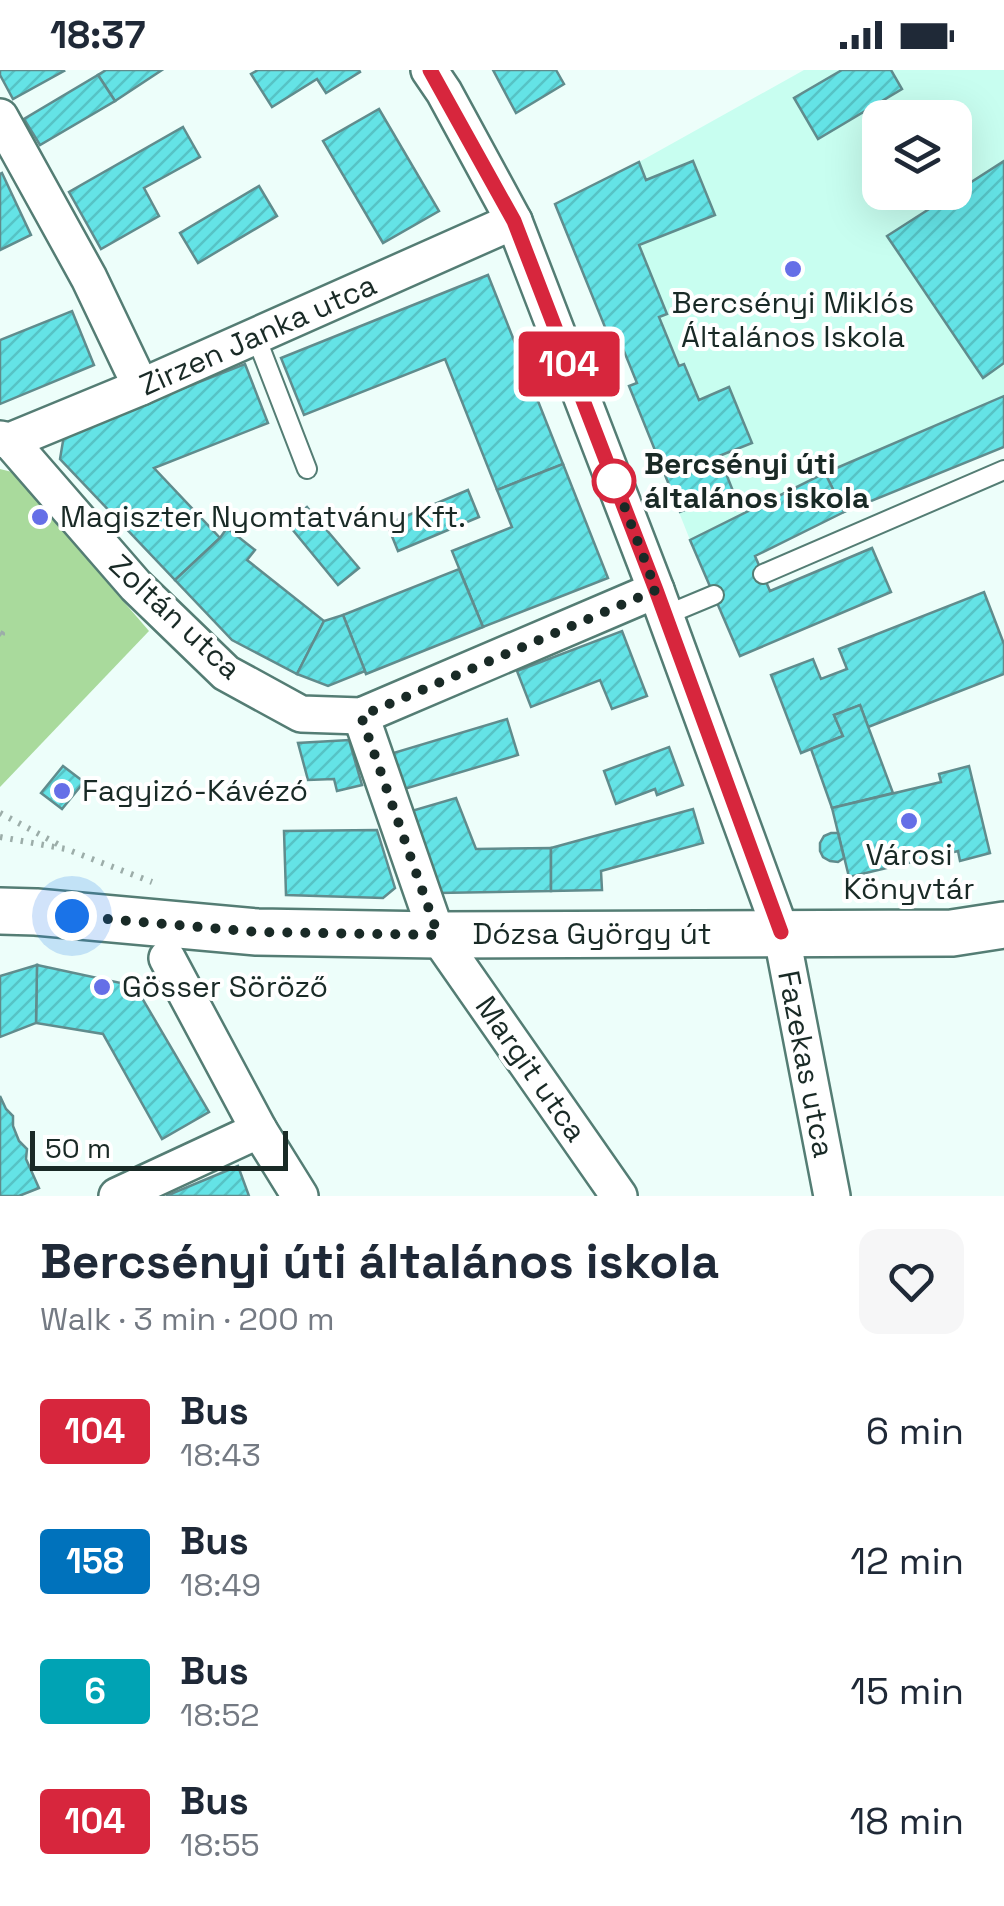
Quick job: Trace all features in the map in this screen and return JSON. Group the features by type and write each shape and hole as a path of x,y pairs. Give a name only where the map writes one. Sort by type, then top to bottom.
{"street":[{"name":"Fazekas utca","path":"430,70 514,221 661,603 781,932 832,1196"},
{"path":"0,117 90,278 141,387"},
{"name":"Zirzen Janka utca","path":"5,440 141,387 514,221"},
{"name":"Zoltán utca","path":"5,440 136,586 226,673 301,714 361,716 661,603"},
{"name":"Margit utca","path":"361,716 438,935 619,1196"},
{"name":"Dózsa György út","path":"9,911 257,932 438,935 952,933 1004,925"},
{"path":"167,958 259,1130 300,1196"},
{"path":"117,1196 259,1130"}],"lane":[{"path":"256,336 307,470"},
{"path":"762,574 1004,470"},
{"path":"661,603 714,595"}],"path":[{"path":"0,813 66,849"}],"shaded area":[{"name":"Bercsényi Miklós Általános Iskola","path":"804,70 1004,70 1004,396 825,473 690,540 629,386 636,383 617,334 555,204"}],"green space":[{"path":"0,469 12,472 149,631 0,787"}],"building":[{"path":"0,70 63,70 64,71 13,99"},
{"path":"106,70 162,70 115,101 98,75"},
{"path":"258,70 360,72 326,93 317,79 272,107 251,74"},
{"path":"493,70 556,70 564,84 516,113"},
{"path":"842,70 891,70 902,89 884,100 862,100 862,113 818,139 794,98"},
{"path":"98,75 115,101 40,145 24,119"},
{"path":"379,109 439,211 383,243 323,141"},
{"path":"183,127 200,157 144,188 159,216 101,249 69,192"},
{"path":"693,161 715,215 639,245 667,314 659,317 679,366 684,364 699,400 729,387 752,443 719,456 733,491 680,512 629,386 637,383 617,334 609,337 555,204 639,162 646,180"},
{"path":"1004,161 1004,363 983,378 887,236 928,210 972,210 972,182"},
{"path":"0,174 31,235 0,250"},
{"path":"259,186 277,216 198,263 180,233"},
{"path":"488,275 563,464 497,490 445,359 304,415 281,358"},
{"path":"72,311 94,365 0,404 0,340"},
{"path":"245,364 268,423 154,468 220,538 175,580 60,459 64,435"},
{"path":"1004,396 1004,447 844,512 825,473"},
{"path":"563,464 608,578 483,627 452,551 512,527 497,490"},
{"path":"825,473 844,512 755,556 770,591 872,548 891,592 740,656 690,540"},
{"path":"468,490 479,517 398,551 387,524"},
{"path":"307,507 359,568 338,585 287,523"},
{"path":"227,528 255,550 247,560 324,621 297,674 232,640 175,580"},
{"path":"459,569 483,627 366,674 343,615"},
{"path":"984,592 1004,644 1004,674 868,727 860,705 834,715 843,736 801,753 771,675 813,659 821,679 847,669 839,649"},
{"path":"343,615 365,671 328,686 297,674 324,621"},
{"path":"622,631 647,696 612,709 600,680 531,707 517,671"},
{"path":"860,705 893,793 832,808 811,749 843,736 834,715"},
{"path":"507,719 518,755 401,790 390,754"},
{"path":"349,740 362,785 337,791 334,779 308,780 298,743"},
{"path":"669,747 683,785 657,795 655,789 616,804 604,771"},
{"path":"63,766 84,782 62,809 41,793"},
{"name":"Városi Könyvtár","path":"969,766 990,853 960,861 958,851 849,877 832,808 941,782 939,774"},
{"path":"456,798 476,849 551,848 551,891 438,893 408,812"},
{"path":"693,809 703,843 601,871 602,890 551,891 551,848"},
{"path":"377,830 395,888 383,898 286,895 284,831"},
{"path":"838,833 844,858 838,862 823,857 820,851 824,836"},
{"path":"37,965 135,986 209,1112 162,1139 103,1034 36,1023"},
{"path":"37,965 36,1023 0,1037 0,976"},
{"path":"0,1096 13,1116 19,1141 27,1149 26,1159 39,1188 19,1196 0,1196"},
{"path":"238,1166 249,1196 166,1196"}],"bus line":[{"name":"104","path":"430,70 514,221 656,590 781,932"}],"place":[{"name":"Bercsényi Miklós Általános Iskola","path":"793,269"},
{"name":"Bercsényi úti általános iskola","path":"614,481"},
{"name":"Magiszter Nyomtatvány Kft.","path":"40,517"},
{"name":"Fagyizó-Kávézó","path":"62,791"},
{"name":"Városi Könyvtár","path":"909,821"},
{"name":"Gösser Söröző","path":"102,987"}],"route":[{"path":"72,916 257,932 438,935 361,716 656,590 614,481"}]}
